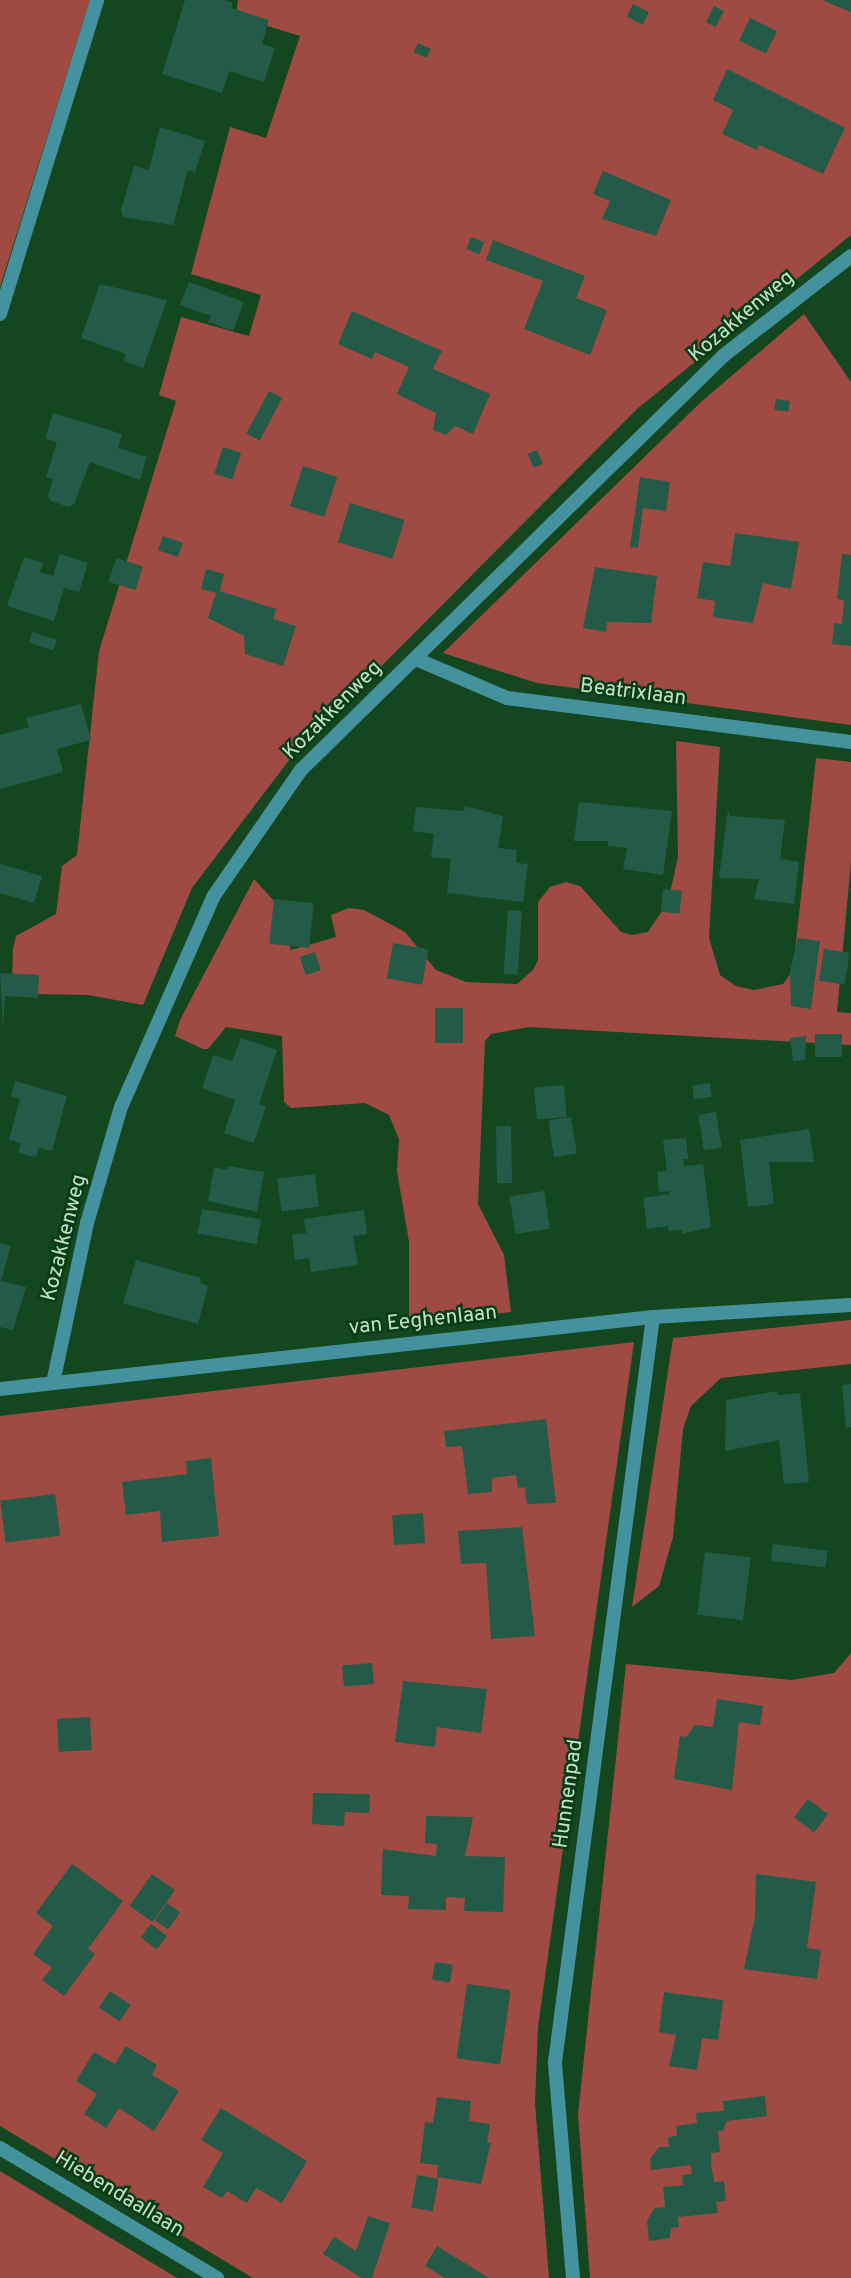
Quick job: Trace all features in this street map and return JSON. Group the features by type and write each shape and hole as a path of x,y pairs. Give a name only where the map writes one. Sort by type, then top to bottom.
{"street":[{"path":"0,314 97,0"},
{"name":"Kozakkenweg","path":"53,1383 87,1223 121,1107 213,897 301,770 723,356 851,256"},
{"name":"Beatrixlaan","path":"416,659 507,698 851,741"},
{"name":"van Eeghenlaan","path":"0,1389 653,1317 851,1306"},
{"name":"Hunnenpad","path":"573,2278 555,2062 653,1317"},
{"name":"Hiebendaallaan","path":"0,2148 217,2278"}],"shaded area":[{"path":"0,0 90,0 0,287"},
{"path":"238,0 851,0 851,235 637,409 293,755 192,888 143,1005 88,995 33,994 12,982 13,949 16,936 56,914 62,866 77,855 99,651 176,401 159,395 181,317 249,336 261,295 191,274 230,127 266,138 300,36 236,16"},
{"path":"804,314 851,382 851,725 537,683 443,653 701,402"},
{"path":"676,741 720,747 709,938 720,975 736,986 754,990 783,984 793,970 816,758 851,762 851,862 837,1012 851,1013 851,1045 529,1027 491,1034 485,1041 478,1204 504,1255 511,1312 409,1324 409,1242 397,1171 399,1139 389,1115 365,1103 291,1108 284,1102 282,1036 226,1027 208,1049 203,1049 175,1036 180,1020 254,879 275,902 291,950 336,937 331,915 349,908 364,910 405,932 436,970 466,982 517,984 533,970 538,960 538,902 550,887 566,882 580,886 621,932 632,935 648,932 668,902 678,857"},
{"path":"851,1320 851,1364 721,1378 691,1406 683,1429 673,1537 659,1586 632,1607 673,1338"},
{"path":"634,1342 538,2027 535,2103 549,2278 253,2278 0,2126 0,1416"},
{"path":"851,1653 851,2278 590,2278 578,2114 626,1664 792,1680 834,1673"},
{"path":"0,2171 177,2278 0,2278"}],"building":[{"path":"185,0 224,0 233,3 231,8 269,20 262,44 275,48 264,82 229,71 222,93 162,74"},
{"path":"823,0 851,0 851,12 838,7"},
{"path":"633,4 649,12 643,25 627,16"},
{"path":"714,6 724,11 716,27 706,22"},
{"path":"750,18 777,31 766,54 739,40"},
{"path":"418,43 431,49 426,58 414,52"},
{"path":"727,69 845,128 823,174 759,145 757,150 722,134 733,110 713,100"},
{"path":"160,127 205,141 195,172 188,170 173,225 123,217 121,210 134,166 149,170"},
{"path":"603,171 671,200 656,236 602,219 610,201 593,194"},
{"path":"471,237 484,242 479,254 466,249"},
{"path":"493,240 585,276 576,298 607,310 590,355 524,329 543,281 486,260"},
{"path":"189,282 244,302 233,331 208,322 211,316 180,305"},
{"path":"100,284 167,300 143,368 124,361 126,354 81,338"},
{"path":"352,311 442,351 433,369 490,394 473,434 455,426 446,435 433,430 436,413 397,394 409,367 375,352 372,359 338,344"},
{"path":"269,391 282,398 260,440 246,433"},
{"path":"776,399 790,401 788,412 774,410"},
{"path":"53,413 122,434 118,448 147,457 140,480 90,462 74,504 69,507 51,501 48,496 53,479 46,477 57,442 45,439"},
{"path":"223,447 241,453 232,480 214,474"},
{"path":"537,450 543,464 534,468 528,454"},
{"path":"303,466 337,477 324,517 290,506"},
{"path":"640,477 670,482 666,511 643,508 638,548 630,547"},
{"path":"350,503 405,520 393,559 338,542"},
{"path":"735,533 799,542 791,589 763,583 753,623 713,617 715,601 697,598 703,562 730,566"},
{"path":"163,536 183,543 178,557 158,550"},
{"path":"60,554 88,563 79,592 64,588 54,621 7,606 24,557 43,563 40,572 53,576"},
{"path":"842,554 851,555 851,646 832,644 834,623 842,624 844,600 837,599"},
{"path":"116,558 143,566 135,590 109,582"},
{"path":"595,567 657,576 651,623 607,622 606,632 583,628"},
{"path":"206,569 224,574 220,591 276,609 273,619 296,626 283,666 245,654 244,636 208,618 216,593 201,589"},
{"path":"32,632 57,640 53,650 29,642"},
{"path":"81,704 91,740 57,749 63,772 0,789 0,735 29,727 26,718"},
{"path":"579,802 672,811 663,875 623,869 627,848 608,846 608,841 574,841"},
{"path":"465,806 503,816 498,848 517,850 516,863 528,864 523,902 447,893 451,859 431,857 434,834 413,831 416,807 464,811"},
{"path":"728,810 730,816 785,820 780,859 799,862 794,904 754,899 759,879 719,878"},
{"path":"0,864 42,876 34,903 0,893"},
{"path":"663,889 682,891 679,914 661,912"},
{"path":"274,899 314,903 309,948 269,944"},
{"path":"508,910 522,911 518,975 504,974"},
{"path":"798,938 820,941 811,1009 791,1006 790,971"},
{"path":"393,943 428,949 422,985 387,978"},
{"path":"824,949 850,953 845,985 819,981"},
{"path":"315,952 321,970 306,975 300,957"},
{"path":"0,973 39,975 38,998 5,996 3,1028"},
{"path":"435,1008 463,1008 463,1043 435,1043"},
{"path":"815,1034 842,1034 842,1057 815,1057"},
{"path":"806,1036 805,1060 793,1061 790,1038"},
{"path":"241,1038 277,1050 259,1104 266,1106 254,1143 224,1133 235,1100 202,1088 213,1055 232,1061"},
{"path":"15,1081 67,1096 52,1151 39,1148 36,1157 18,1153 21,1143 9,1140 20,1099 11,1096"},
{"path":"710,1083 712,1097 694,1099 692,1086"},
{"path":"564,1085 567,1117 537,1119 534,1088"},
{"path":"716,1112 722,1148 704,1150 698,1115"},
{"path":"571,1117 577,1154 554,1157 548,1121"},
{"path":"496,1126 511,1126 512,1183 497,1183"},
{"path":"809,1129 814,1162 769,1162 774,1204 748,1207 740,1140"},
{"path":"686,1138 688,1159 683,1159 684,1166 703,1164 711,1227 682,1234 682,1230 669,1231 668,1226 647,1229 643,1198 670,1194 669,1191 659,1192 657,1172 667,1171 663,1140"},
{"path":"228,1166 264,1172 257,1212 208,1201 214,1167 228,1170"},
{"path":"315,1174 319,1207 281,1211 277,1179"},
{"path":"544,1191 550,1229 515,1234 509,1196"},
{"path":"202,1209 261,1219 257,1244 198,1234"},
{"path":"364,1210 367,1234 353,1236 358,1265 311,1272 309,1258 295,1260 292,1235 306,1233 304,1219"},
{"path":"0,1243 11,1246 1,1281 26,1287 13,1330 0,1327"},
{"path":"136,1260 201,1278 200,1283 208,1286 198,1324 123,1303"},
{"path":"851,1384 851,1427 846,1428 842,1385"},
{"path":"777,1391 777,1395 800,1393 809,1482 784,1484 779,1440 725,1451 726,1400"},
{"path":"546,1419 556,1503 527,1504 525,1487 518,1488 516,1475 492,1478 492,1492 468,1494 462,1446 446,1447 444,1431"},
{"path":"211,1458 219,1536 162,1542 160,1511 126,1515 122,1482 187,1474 186,1461"},
{"path":"55,1494 60,1536 6,1542 0,1501"},
{"path":"423,1513 425,1543 394,1545 392,1515"},
{"path":"522,1527 535,1636 491,1639 486,1563 461,1564 458,1531"},
{"path":"773,1544 828,1551 826,1568 771,1561"},
{"path":"705,1552 751,1558 743,1620 697,1615"},
{"path":"372,1663 374,1684 344,1687 342,1666"},
{"path":"403,1681 487,1689 481,1733 437,1727 435,1747 395,1742"},
{"path":"717,1699 763,1706 760,1725 739,1722 732,1790 674,1779 680,1736 686,1737 695,1725 713,1727"},
{"path":"90,1717 92,1750 59,1752 57,1719"},
{"path":"313,1793 370,1794 369,1813 345,1812 344,1826 312,1824"},
{"path":"808,1799 828,1814 814,1832 794,1817"},
{"path":"426,1816 473,1817 465,1856 505,1857 503,1912 464,1911 465,1898 446,1897 446,1910 408,1909 409,1896 381,1895 383,1849 436,1856 437,1844 425,1843"},
{"path":"72,1864 123,1901 88,1949 95,1954 64,1996 42,1980 52,1968 33,1954 53,1926 36,1913"},
{"path":"152,1874 175,1890 153,1922 130,1906"},
{"path":"756,1874 816,1882 807,1948 821,1950 817,1979 744,1969 755,1917"},
{"path":"167,1903 180,1912 168,1929 155,1920"},
{"path":"151,1924 167,1936 157,1950 141,1938"},
{"path":"435,1962 453,1965 450,1983 432,1980"},
{"path":"467,1984 511,1990 500,2064 457,2058"},
{"path":"110,1991 131,2005 120,2022 99,2008"},
{"path":"664,1992 723,2000 718,2040 702,2038 697,2070 669,2066 676,2035 659,2032"},
{"path":"126,2046 157,2065 152,2075 179,2091 154,2131 119,2108 106,2128 84,2114 97,2094 76,2081 94,2052 115,2064"},
{"path":"765,2096 767,2116 727,2121 723,2131 718,2131 720,2152 711,2153 711,2164 714,2182 724,2181 726,2201 716,2202 718,2213 678,2217 679,2227 671,2228 670,2238 649,2241 647,2220 655,2208 665,2207 663,2187 683,2185 682,2175 692,2174 691,2165 651,2170 650,2159 659,2147 669,2147 668,2137 677,2136 676,2126 697,2123 696,2113 724,2111 723,2101"},
{"path":"437,2097 471,2101 469,2121 490,2124 487,2143 491,2143 481,2184 437,2177 438,2165 420,2163 425,2122 433,2123"},
{"path":"221,2108 307,2161 282,2203 256,2188 247,2203 227,2191 222,2198 203,2187 223,2153 201,2140"},
{"path":"417,2175 439,2179 433,2211 411,2207"},
{"path":"368,2216 390,2223 372,2278 362,2278 323,2254 334,2237 356,2251"},
{"path":"437,2246 489,2278 445,2278 425,2266"}]}
